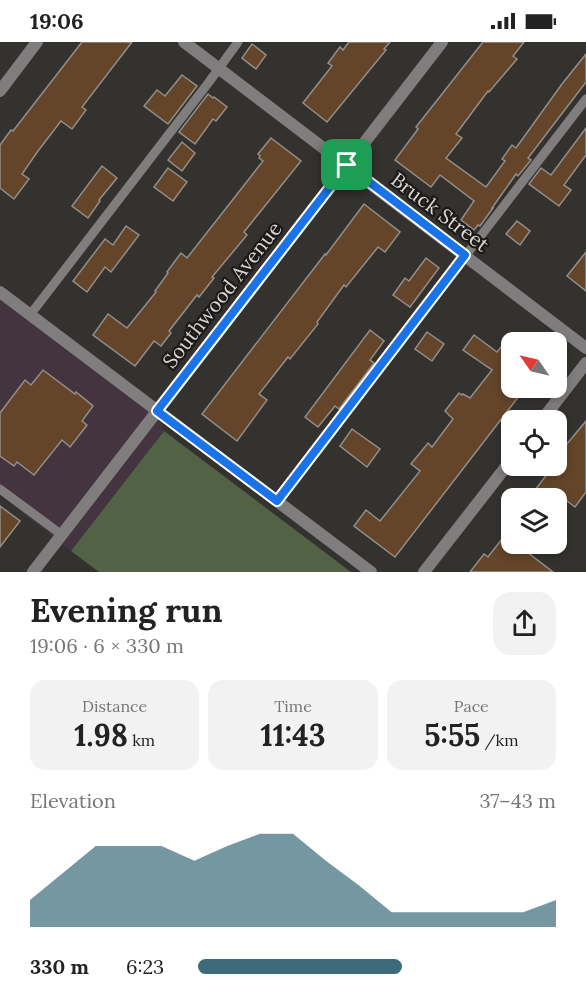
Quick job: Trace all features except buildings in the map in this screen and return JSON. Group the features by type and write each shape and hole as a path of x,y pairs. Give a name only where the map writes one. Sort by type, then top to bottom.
{"street":[{"path":"0,91 37,42"},
{"name":"Bruck Street","path":"184,42 586,348"},
{"name":"Southwood Avenue","path":"33,572 442,42"},
{"path":"2,299 30,315 371,572"},
{"path":"550,410 586,363"},
{"path":"424,572 501,473"}],"lane":[{"path":"30,315 238,42"},
{"path":"277,501 586,99"},
{"path":"0,489 62,535"}],"shaded area":[{"path":"0,294 155,409 164,431 71,551 0,495"}],"green space":[{"path":"164,431 351,572 99,572 71,551"}],"route":[{"path":"347,165 465,255 277,501 157,411 347,165"}]}
